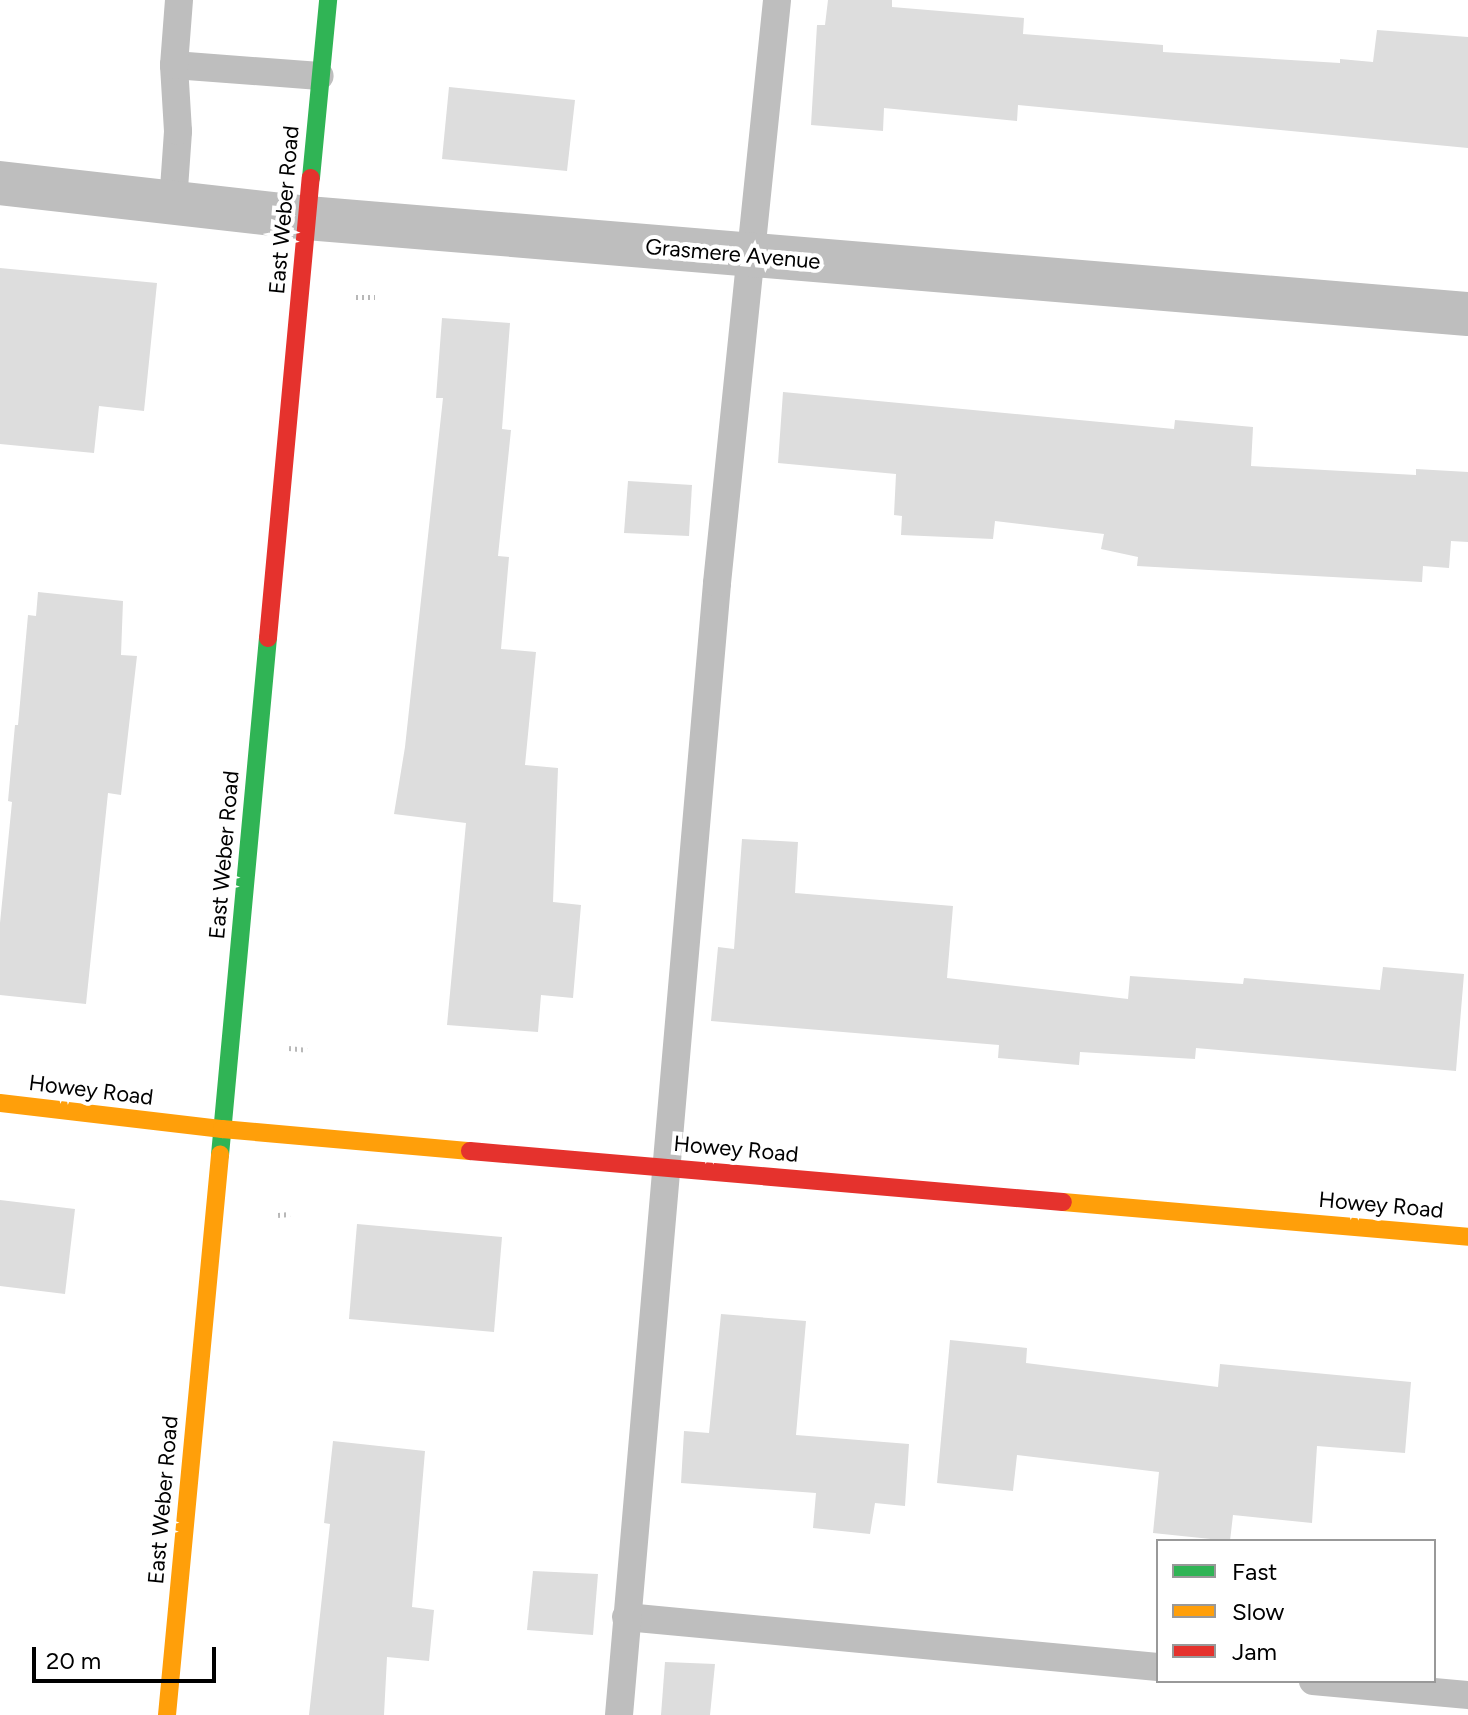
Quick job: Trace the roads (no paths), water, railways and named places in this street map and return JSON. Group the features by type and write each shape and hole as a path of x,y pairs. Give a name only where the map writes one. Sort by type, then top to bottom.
{"street":[{"name":"East Weber Road","path":"167,1715 328,0"},
{"name":"Grasmere Avenue","path":"0,183 307,218 1468,314"},
{"name":"Howey Road","path":"0,1103 222,1129 1468,1237"}],"lane":[{"path":"173,203 178,131 174,65 179,0"},
{"path":"619,1715 717,583 777,0"},
{"path":"174,65 320,76"},
{"path":"626,1617 1156,1667"},
{"path":"1335,1683 1468,1695"}]}
